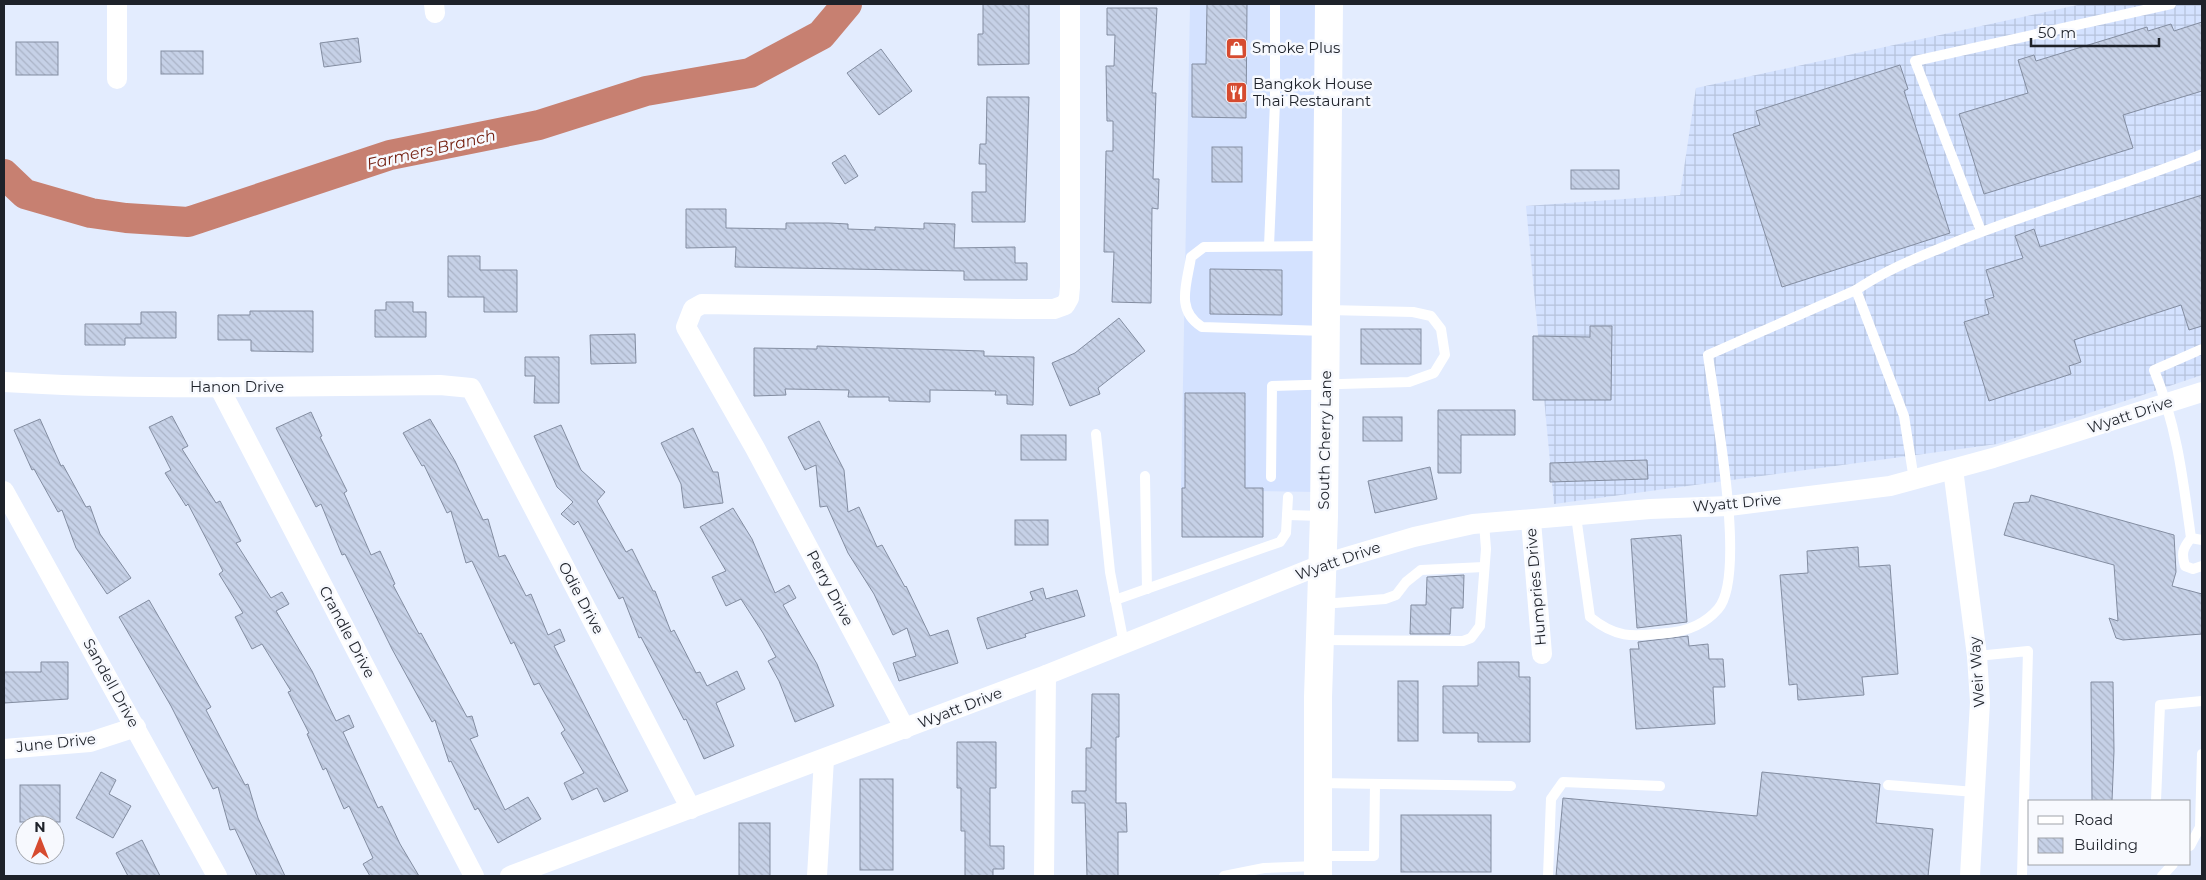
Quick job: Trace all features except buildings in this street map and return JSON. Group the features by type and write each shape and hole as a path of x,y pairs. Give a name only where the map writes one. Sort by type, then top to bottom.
{"street":[{"path":"117,79 118,4"},
{"name":"Perry Drive","path":"905,729 755,448 686,327 693,309 702,304 1023,309 1054,309 1065,305 1069,298 1070,286 1070,4"},
{"name":"South Cherry Lane","path":"1318,866 1320,640 1326,385 1329,4"},
{"name":"Hanon Drive","path":"4,382 55,386 440,385 471,388"},
{"name":"Crandle Drive","path":"220,387 474,876"},
{"name":"Odie Drive","path":"471,388 691,808"},
{"name":"Wyatt Drive","path":"510,876 1046,675 1323,564 1414,537 1484,523 1531,521 1650,509 1729,506 1890,486 1953,469 2202,392"},
{"name":"Weir Way","path":"1953,469 1977,656 1980,702 1970,876"},
{"name":"Sandell Drive","path":"4,492 10,516 136,727 217,876"},
{"name":"Humpries Drive","path":"1531,521 1542,654"},
{"path":"1044,876 1046,675"},
{"name":"June Drive","path":"4,749 90,742 136,727"},
{"path":"817,876 824,759"}],"lane":[{"path":"1269,246 1275,102 1276,4"},
{"path":"1981,231 1915,61 2171,4"},
{"path":"1275,102 1328,99"},
{"path":"1576,516 1590,617 1606,630 1634,636 1696,628 1719,608 1730,580 1729,506 1708,355 1856,290 1881,273 1981,231 2145,178 2202,154"},
{"path":"1271,477 1272,386 1409,382 1434,374 1445,355 1442,329 1431,316 1413,312 1202,328 1191,321 1184,308 1190,257 1204,247 1327,246"},
{"path":"1856,290 1904,416 1914,480"},
{"path":"2202,349 2154,370 2168,403 2178,442 2191,538 2182,549 2185,566 2193,569 2202,566"},
{"path":"1096,434 1105,538 1124,644"},
{"path":"1146,476 1147,589"},
{"path":"1115,600 1276,544 1284,538 1288,497"},
{"path":"1287,515 1324,516"},
{"path":"1320,640 1463,641 1471,638 1480,626 1484,567 1484,523"},
{"path":"2191,538 2202,540"},
{"path":"1322,604 1385,599 1396,595 1406,582 1422,570 1484,567"},
{"path":"1977,656 2028,651 2022,876"},
{"path":"2156,800 2160,705 2202,701"},
{"path":"2191,844 2200,827 2202,754"},
{"path":"1548,876 1551,799 1563,782 1660,786"},
{"path":"1318,783 1511,786"},
{"path":"1224,876 1264,868 1318,866 1374,856 1375,785"},
{"path":"1888,785 1975,792"},
{"path":"2162,876 2171,865"}],"shaded area":[{"path":"1190,4 1320,4 1317,492 1181,490"},
{"path":"2082,4 2202,4 2202,375 1997,444 1554,504 1526,206 1680,195 1696,88"}],"waterway":[{"name":"Farmers Branch","path":"4,174 25,194 91,213 126,218 188,222 390,155 539,125 646,91 750,73 821,35 847,4"}],"place":[{"name":"Smoke Plus","path":"1236,48"},
{"name":"Bangkok House Thai Restaurant","path":"1237,93"}]}
